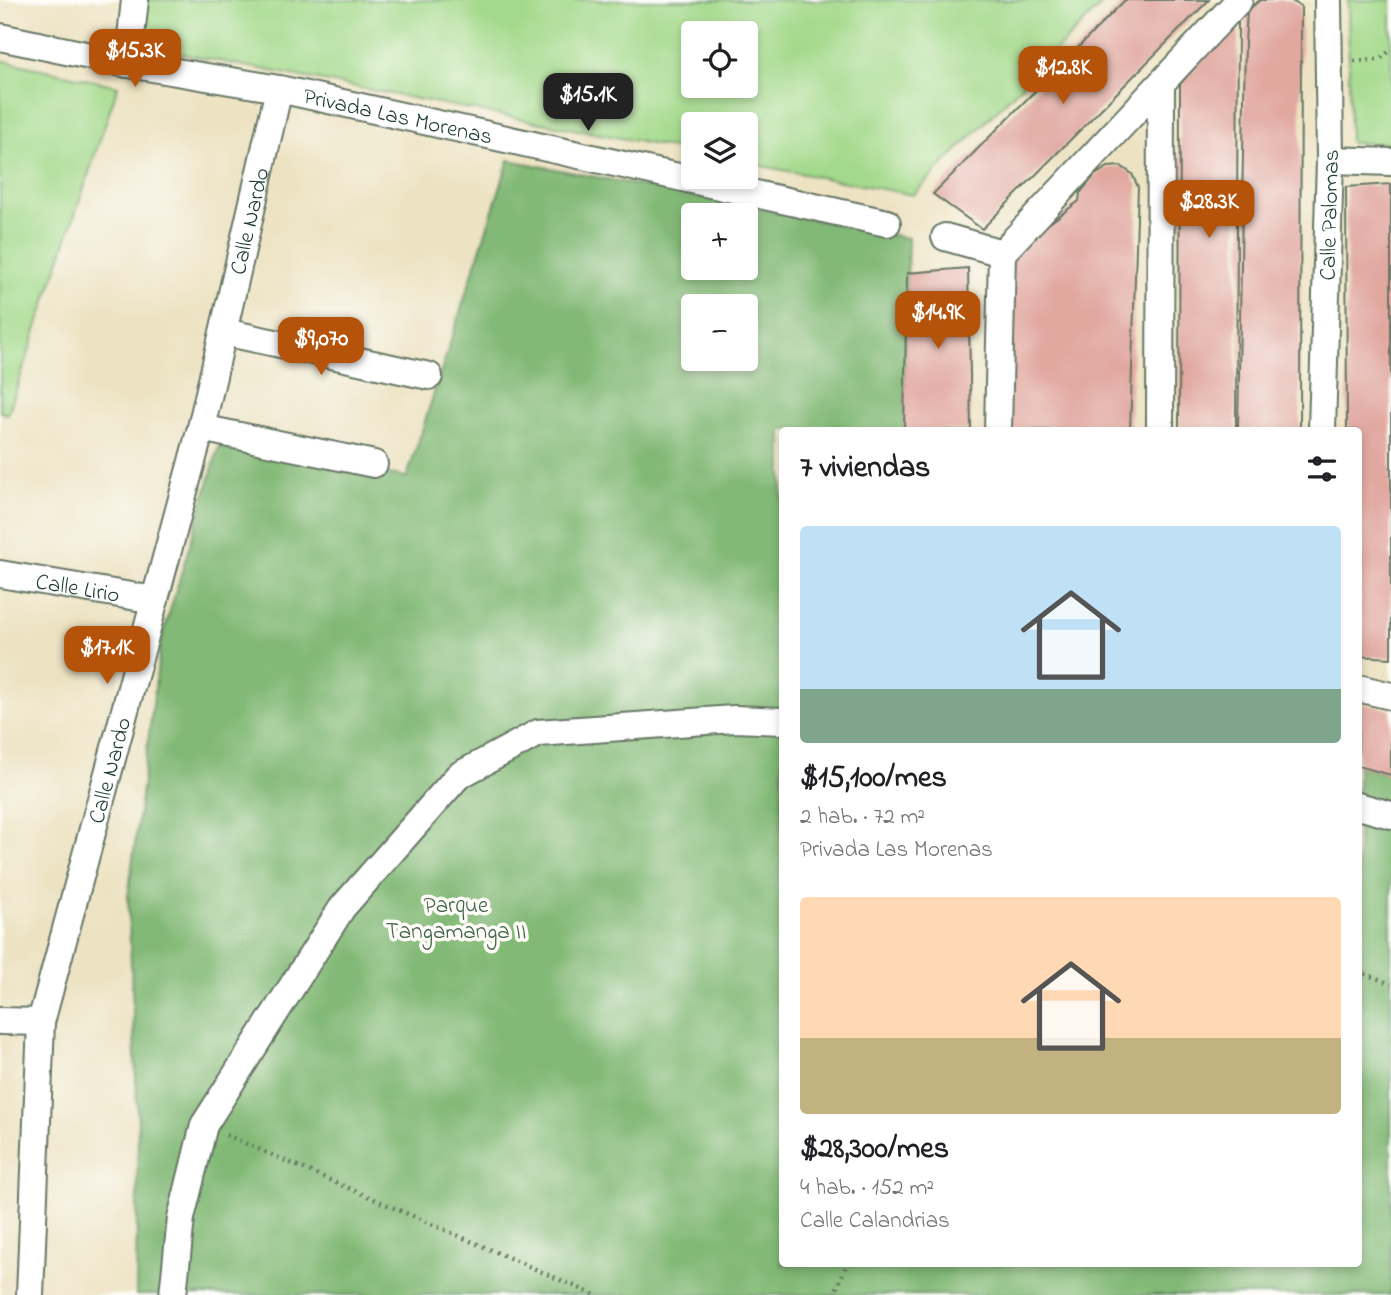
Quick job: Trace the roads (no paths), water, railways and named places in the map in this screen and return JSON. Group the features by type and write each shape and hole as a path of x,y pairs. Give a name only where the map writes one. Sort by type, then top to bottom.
{"street":[{"path":"128,64 135,0"},
{"path":"998,427 1002,253 1239,0"},
{"name":"Calle Palomas","path":"1322,427 1330,160 1328,0"},
{"name":"Privada Las Morenas","path":"0,37 128,64 279,89 887,223"},
{"path":"1160,427 1161,84"},
{"name":"Calle Nardo","path":"30,1295 41,1022 201,428 279,89"},
{"path":"1330,160 1391,162"},
{"path":"945,237 1002,253"},
{"path":"224,332 429,376"},
{"path":"201,428 374,464"},
{"name":"Calle Lirio","path":"0,574 155,600"},
{"path":"1362,689 1391,696"},
{"path":"173,1295 181,1218 204,1125 342,908 458,776 538,733 734,719 779,721"},
{"path":"1362,807 1391,815"},
{"path":"0,1021 41,1022"}],"park label":[{"name":"Parque Tangamanga II","path":"456,917"}]}
